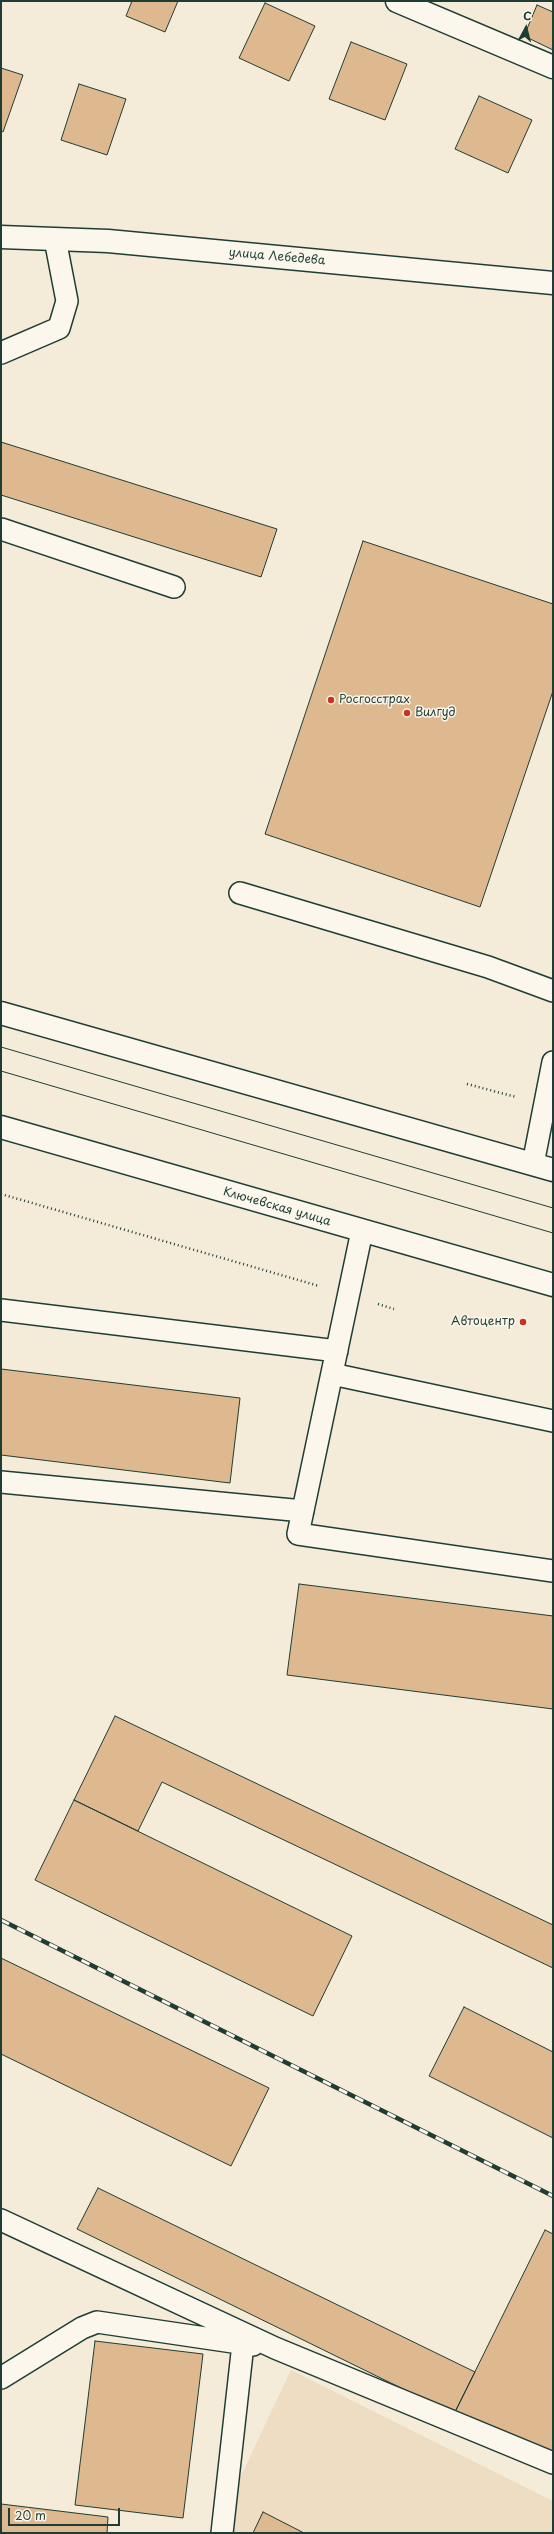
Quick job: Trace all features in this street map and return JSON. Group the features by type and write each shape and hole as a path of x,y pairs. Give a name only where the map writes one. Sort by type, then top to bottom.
{"main road":[{"path":"397,1 553,67"},
{"name":"улица Лебедева","path":"1,237 108,241 553,283"},
{"path":"1,1013 553,1170"},
{"name":"Ключевская улица","path":"1,1127 553,1285"}],"lane":[{"path":"1,353 59,328 67,301 55,239"},
{"path":"1,529 174,587"},
{"path":"240,893 488,967 553,991"},
{"path":"532,1164 546,1105 553,1062"},
{"path":"362,1231 298,1534 553,1571"},
{"path":"1,1310 336,1351"},
{"path":"332,1374 553,1421"},
{"path":"1,1482 303,1511"},
{"path":"1,2220 275,2348 553,2463"},
{"path":"1,2378 82,2328 98,2322 275,2348"},
{"path":"222,2533 243,2344"}],"path":[{"path":"467,1084 546,1105"},
{"path":"1,1194 394,1309"}],"shaded area":[{"path":"291,2370 553,2501 553,2533 214,2533"}],"building":[{"path":"132,1 178,1 165,32 126,16"},
{"path":"265,3 315,26 289,81 239,58"},
{"path":"537,5 553,12 553,50 524,36"},
{"path":"351,42 407,64 385,120 329,99"},
{"path":"1,68 23,75 3,132 1,131"},
{"path":"79,84 126,99 107,155 61,140"},
{"path":"479,96 532,120 508,173 455,149"},
{"path":"1,442 277,529 261,577 1,495"},
{"path":"363,541 553,604 553,691 480,907 265,834"},
{"path":"1,1369 240,1398 230,1483 1,1455"},
{"path":"299,1584 553,1616 553,1709 287,1675"},
{"path":"115,1716 553,1925 553,1968 162,1782 138,1831 74,1800"},
{"path":"74,1800 352,1936 313,2016 35,1880"},
{"path":"1,1958 269,2088 231,2166 1,2054"},
{"path":"464,2007 553,2052 553,2138 429,2076"},
{"path":"98,2188 475,2372 454,2414 77,2229"},
{"path":"545,2230 553,2234 553,2457 454,2414"},
{"path":"95,2341 203,2354 183,2518 75,2505"},
{"path":"1,2504 108,2517 107,2533 1,2533"},
{"path":"263,2512 304,2533 253,2533"}],"tram line":[{"path":"1,1047 553,1208"},
{"path":"1,1071 553,1233"}],"railway":[{"path":"1,1920 553,2196"}],"place":[{"name":"Росгосстрах","path":"331,700"},
{"name":"Вилгуд","path":"407,713"},
{"name":"Автоцентр","path":"523,1322"}]}
